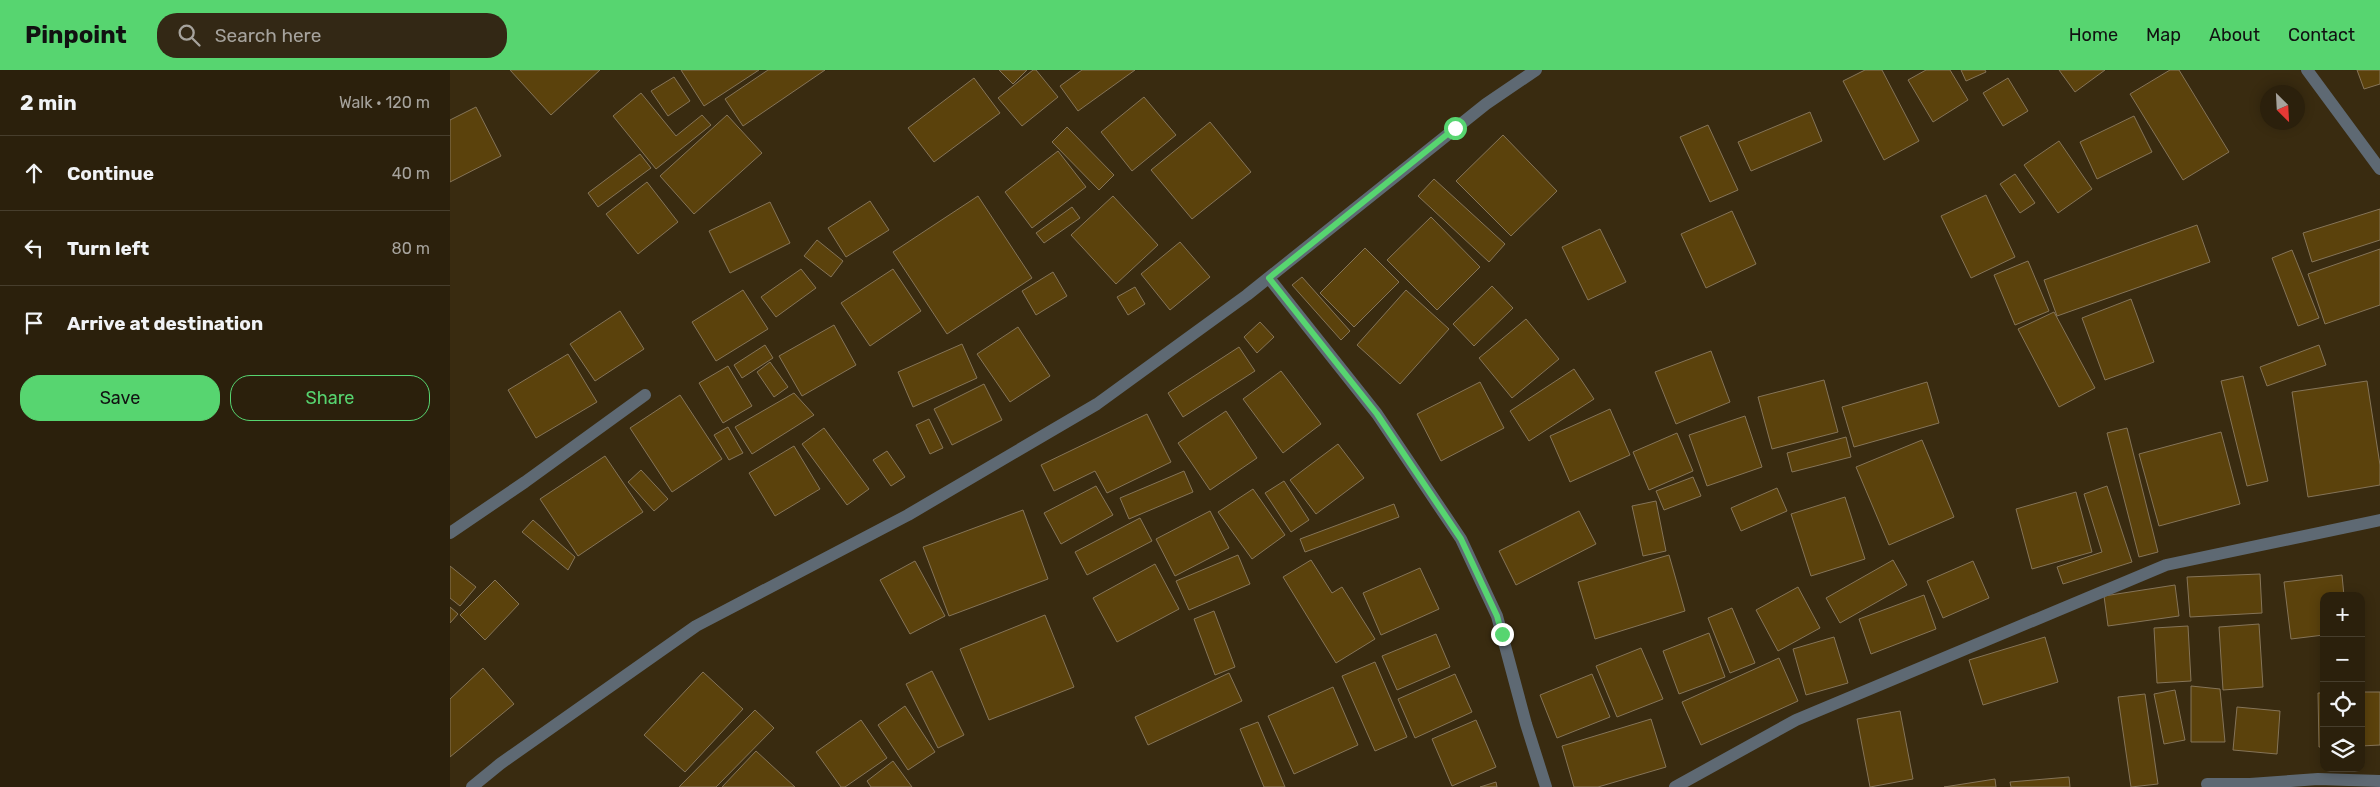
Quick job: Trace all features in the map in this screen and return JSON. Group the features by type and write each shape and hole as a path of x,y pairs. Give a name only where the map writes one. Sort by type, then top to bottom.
{"street":[{"path":"472,787 500,764 696,626 908,515 1097,404 1269,278 1486,104 1536,70"},
{"path":"2306,70 2380,169"},
{"path":"1269,278 1377,414 1461,539 1497,616 1526,724 1546,787"},
{"path":"450,533 525,482 645,394"},
{"path":"1675,787 1796,720 2166,566 2380,520"},
{"path":"2207,784 2250,784 2318,779 2380,781"}],"building":[{"path":"510,70 600,70 551,115"},
{"path":"681,70 759,70 704,106"},
{"path":"768,70 825,70 743,126 725,99"},
{"path":"999,70 1027,70 1013,84"},
{"path":"1033,70 1036,70 1058,97 1022,126 998,98"},
{"path":"1082,70 1135,70 1078,111 1060,86"},
{"path":"1865,70 1882,70 1919,141 1884,160 1843,81"},
{"path":"1926,70 1950,70 1968,100 1933,122 1908,80"},
{"path":"1961,70 1985,70 1986,72 1966,81"},
{"path":"2059,70 2105,70 2075,92"},
{"path":"2170,70 2179,70 2229,152 2183,180 2130,94"},
{"path":"2357,70 2380,70 2380,84 2364,89"},
{"path":"674,77 690,101 668,116 651,91"},
{"path":"974,78 1000,113 934,162 908,128"},
{"path":"2008,78 2028,111 2003,126 1983,93"},
{"path":"641,93 676,136 702,115 711,125 656,169 613,116"},
{"path":"1144,97 1176,135 1132,171 1101,132"},
{"path":"476,107 501,156 450,182 450,120"},
{"path":"1810,112 1822,141 1751,171 1738,142"},
{"path":"727,115 762,153 694,214 660,176"},
{"path":"2134,116 2152,152 2097,179 2080,142"},
{"path":"1210,122 1251,172 1192,219 1151,170"},
{"path":"1708,125 1738,190 1710,202 1680,137"},
{"path":"1067,127 1114,175 1099,190 1052,142"},
{"path":"1503,135 1557,191 1511,236 1456,181"},
{"path":"2059,141 2092,189 2058,213 2024,165"},
{"path":"1058,151 1086,187 1032,228 1005,192"},
{"path":"640,154 651,168 598,207 588,193"},
{"path":"2015,174 2035,203 2020,213 2000,184"},
{"path":"1434,179 1505,244 1489,262 1418,196"},
{"path":"647,182 678,222 638,254 606,214"},
{"path":"1986,195 2015,257 1971,278 1941,216"},
{"path":"978,196 1032,278 947,334 893,252"},
{"path":"1113,196 1158,245 1116,284 1071,235"},
{"path":"870,201 889,230 846,257 828,228"},
{"path":"770,202 790,243 730,273 709,231"},
{"path":"1072,207 1080,218 1044,243 1036,233"},
{"path":"2380,209 2380,240 2312,262 2303,233"},
{"path":"1732,211 1756,264 1706,288 1681,234"},
{"path":"1431,217 1480,267 1437,310 1387,260"},
{"path":"2197,225 2210,262 2057,316 2044,280"},
{"path":"1600,229 1626,282 1588,300 1562,247"},
{"path":"817,240 843,261 831,277 804,256"},
{"path":"1180,242 1210,277 1170,310 1141,274"},
{"path":"1365,248 1399,282 1354,327 1320,293"},
{"path":"2380,249 2380,305 2325,324 2308,274"},
{"path":"2292,250 2319,318 2298,326 2272,258"},
{"path":"2028,261 2049,311 2015,325 1994,275"},
{"path":"801,269 816,288 776,317 761,297"},
{"path":"893,269 921,311 870,346 841,303"},
{"path":"1053,272 1067,296 1036,315 1022,291"},
{"path":"1302,277 1350,331 1341,340 1292,285"},
{"path":"1492,286 1513,308 1474,346 1453,324"},
{"path":"1135,287 1145,304 1128,315 1117,297"},
{"path":"743,290 768,329 716,361 692,322"},
{"path":"1406,290 1449,329 1400,384 1357,345"},
{"path":"2131,299 2154,362 2105,380 2082,318"},
{"path":"620,311 644,349 595,381 570,344"},
{"path":"2054,312 2095,388 2059,407 2018,329"},
{"path":"1526,319 1559,359 1512,398 1479,358"},
{"path":"1260,322 1274,337 1257,353 1244,337"},
{"path":"834,325 856,365 802,396 779,356"},
{"path":"1018,327 1050,376 1010,402 977,354"},
{"path":"962,344 977,378 913,407 898,372"},
{"path":"765,345 773,358 742,378 734,365"},
{"path":"2319,345 2326,365 2267,386 2260,367"},
{"path":"1239,347 1255,371 1183,417 1168,393"},
{"path":"1711,351 1730,402 1676,424 1655,372"},
{"path":"568,354 597,402 536,438 508,390"},
{"path":"770,362 788,387 774,397 757,372"},
{"path":"728,366 752,406 723,423 699,383"},
{"path":"1574,369 1594,399 1529,441 1510,411"},
{"path":"1281,371 1321,424 1283,453 1243,399"},
{"path":"2243,376 2268,481 2247,486 2221,381"},
{"path":"1824,380 1838,432 1772,449 1758,397"},
{"path":"2367,381 2380,465 2380,485 2308,497 2292,392"},
{"path":"1480,382 1504,428 1441,461 1417,414"},
{"path":"1927,382 1939,423 1854,447 1842,407"},
{"path":"984,384 1002,420 952,445 934,409"},
{"path":"794,393 814,415 752,454 735,427"},
{"path":"680,395 722,459 672,492 630,428"},
{"path":"1610,409 1630,455 1570,482 1550,436"},
{"path":"1226,411 1257,458 1210,490 1178,443"},
{"path":"1147,414 1171,462 1107,493 1095,471 1054,491 1041,465"},
{"path":"1745,416 1762,467 1707,486 1689,435"},
{"path":"929,419 943,448 930,454 916,425"},
{"path":"728,427 743,453 729,460 714,435"},
{"path":"824,428 869,489 847,505 802,444"},
{"path":"2127,428 2158,552 2139,557 2107,433"},
{"path":"2221,432 2240,504 2159,526 2139,454"},
{"path":"1677,433 1693,471 1649,490 1633,452"},
{"path":"1846,437 1851,457 1792,472 1787,453"},
{"path":"1922,440 1954,517 1889,545 1856,467"},
{"path":"1338,444 1364,478 1316,514 1290,480"},
{"path":"794,446 820,489 775,516 749,473"},
{"path":"887,451 905,477 891,486 873,460"},
{"path":"605,456 643,512 578,556 540,499"},
{"path":"641,470 668,499 654,511 628,482"},
{"path":"1184,471 1193,492 1129,519 1120,498"},
{"path":"1693,477 1701,496 1664,510 1656,491"},
{"path":"1284,481 1309,520 1291,532 1265,493"},
{"path":"1096,486 1113,515 1061,544 1044,513"},
{"path":"2107,486 2132,562 2063,584 2057,567 2102,552 2084,494"},
{"path":"1777,488 1787,511 1741,531 1731,508"},
{"path":"1253,489 1285,535 1252,559 1218,512"},
{"path":"2076,492 2092,552 2032,569 2016,509"},
{"path":"1845,497 1865,559 1811,576 1791,514"},
{"path":"1656,501 1666,551 1643,556 1632,506"},
{"path":"1394,504 1399,517 1305,552 1300,539"},
{"path":"1023,510 1048,579 949,616 923,547"},
{"path":"1210,511 1229,548 1175,576 1156,539"},
{"path":"1579,511 1596,544 1516,585 1499,551"},
{"path":"1140,518 1152,541 1087,575 1075,552"},
{"path":"533,520 575,557 568,570 522,532"},
{"path":"1238,555 1250,584 1189,610 1176,581"},
{"path":"1669,555 1685,611 1595,639 1578,582"},
{"path":"1311,560 1332,593 1342,587 1375,639 1336,663 1283,577"},
{"path":"1893,560 1907,585 1840,623 1826,598"},
{"path":"915,561 945,616 910,634 880,580"},
{"path":"1973,561 1989,598 1943,618 1927,581"},
{"path":"1155,564 1179,609 1117,642 1093,598"},
{"path":"450,566 476,587 460,606 450,598"},
{"path":"1420,568 1439,609 1381,635 1363,593"},
{"path":"2260,574 2262,613 2190,617 2187,577"},
{"path":"2342,575 2344,592 2320,592 2320,635 2291,639 2284,582"},
{"path":"495,580 519,604 485,640 460,615"},
{"path":"2175,585 2179,616 2108,626 2104,596"},
{"path":"1798,587 1820,628 1778,651 1756,610"},
{"path":"1924,595 1936,629 1871,654 1859,619"},
{"path":"450,607 458,614 450,623"},
{"path":"1732,608 1755,663 1730,673 1708,618"},
{"path":"1214,611 1235,667 1215,675 1194,619"},
{"path":"1045,615 1074,687 989,720 960,649"},
{"path":"2259,624 2263,687 2223,690 2219,627"},
{"path":"2188,626 2191,681 2157,683 2154,628"},
{"path":"1709,633 1725,677 1679,694 1663,651"},
{"path":"1436,634 1450,667 1397,690 1382,656"},
{"path":"1834,637 1848,683 1806,695 1793,649"},
{"path":"2045,637 2058,682 1983,705 1969,660"},
{"path":"1641,648 1663,699 1617,717 1596,666"},
{"path":"1779,658 1798,701 1701,745 1682,702"},
{"path":"1375,662 1407,737 1375,751 1342,676"},
{"path":"483,668 514,704 450,757 450,699"},
{"path":"932,671 964,735 938,748 906,684"},
{"path":"703,672 743,709 685,772 644,735"},
{"path":"1229,673 1242,701 1148,745 1135,717"},
{"path":"1455,674 1472,712 1415,738 1398,699"},
{"path":"1592,674 1610,717 1557,738 1540,695"},
{"path":"2191,686 2220,689 2225,742 2191,742"},
{"path":"1333,687 1358,745 1294,774 1268,716"},
{"path":"2175,690 2185,740 2164,744 2154,694"},
{"path":"2365,692 2380,692 2380,745 2365,746"},
{"path":"2318,693 2320,693 2320,747"},
{"path":"2145,694 2158,784 2131,787 2118,697"},
{"path":"905,706 935,752 908,770 878,725"},
{"path":"2237,707 2280,711 2277,754 2233,750"},
{"path":"755,710 774,728 716,787 679,787"},
{"path":"1900,711 1913,779 1870,787 1857,719"},
{"path":"1651,719 1666,767 1598,787 1574,787 1562,746"},
{"path":"861,720 887,758 845,787 841,787 816,752"},
{"path":"1476,720 1496,767 1452,786 1432,739"},
{"path":"1258,722 1285,787 1264,787 1240,729"},
{"path":"756,751 795,787 722,787"},
{"path":"893,761 912,787 871,787 867,781"},
{"path":"2069,777 2070,787 2011,787 2010,782"},
{"path":"1995,779 1996,787 1944,787"},
{"path":"1496,782 1497,787 1480,787"}],"route":[{"path":"1455,128 1269,278 1377,414 1461,539 1497,616 1502,634"}]}
